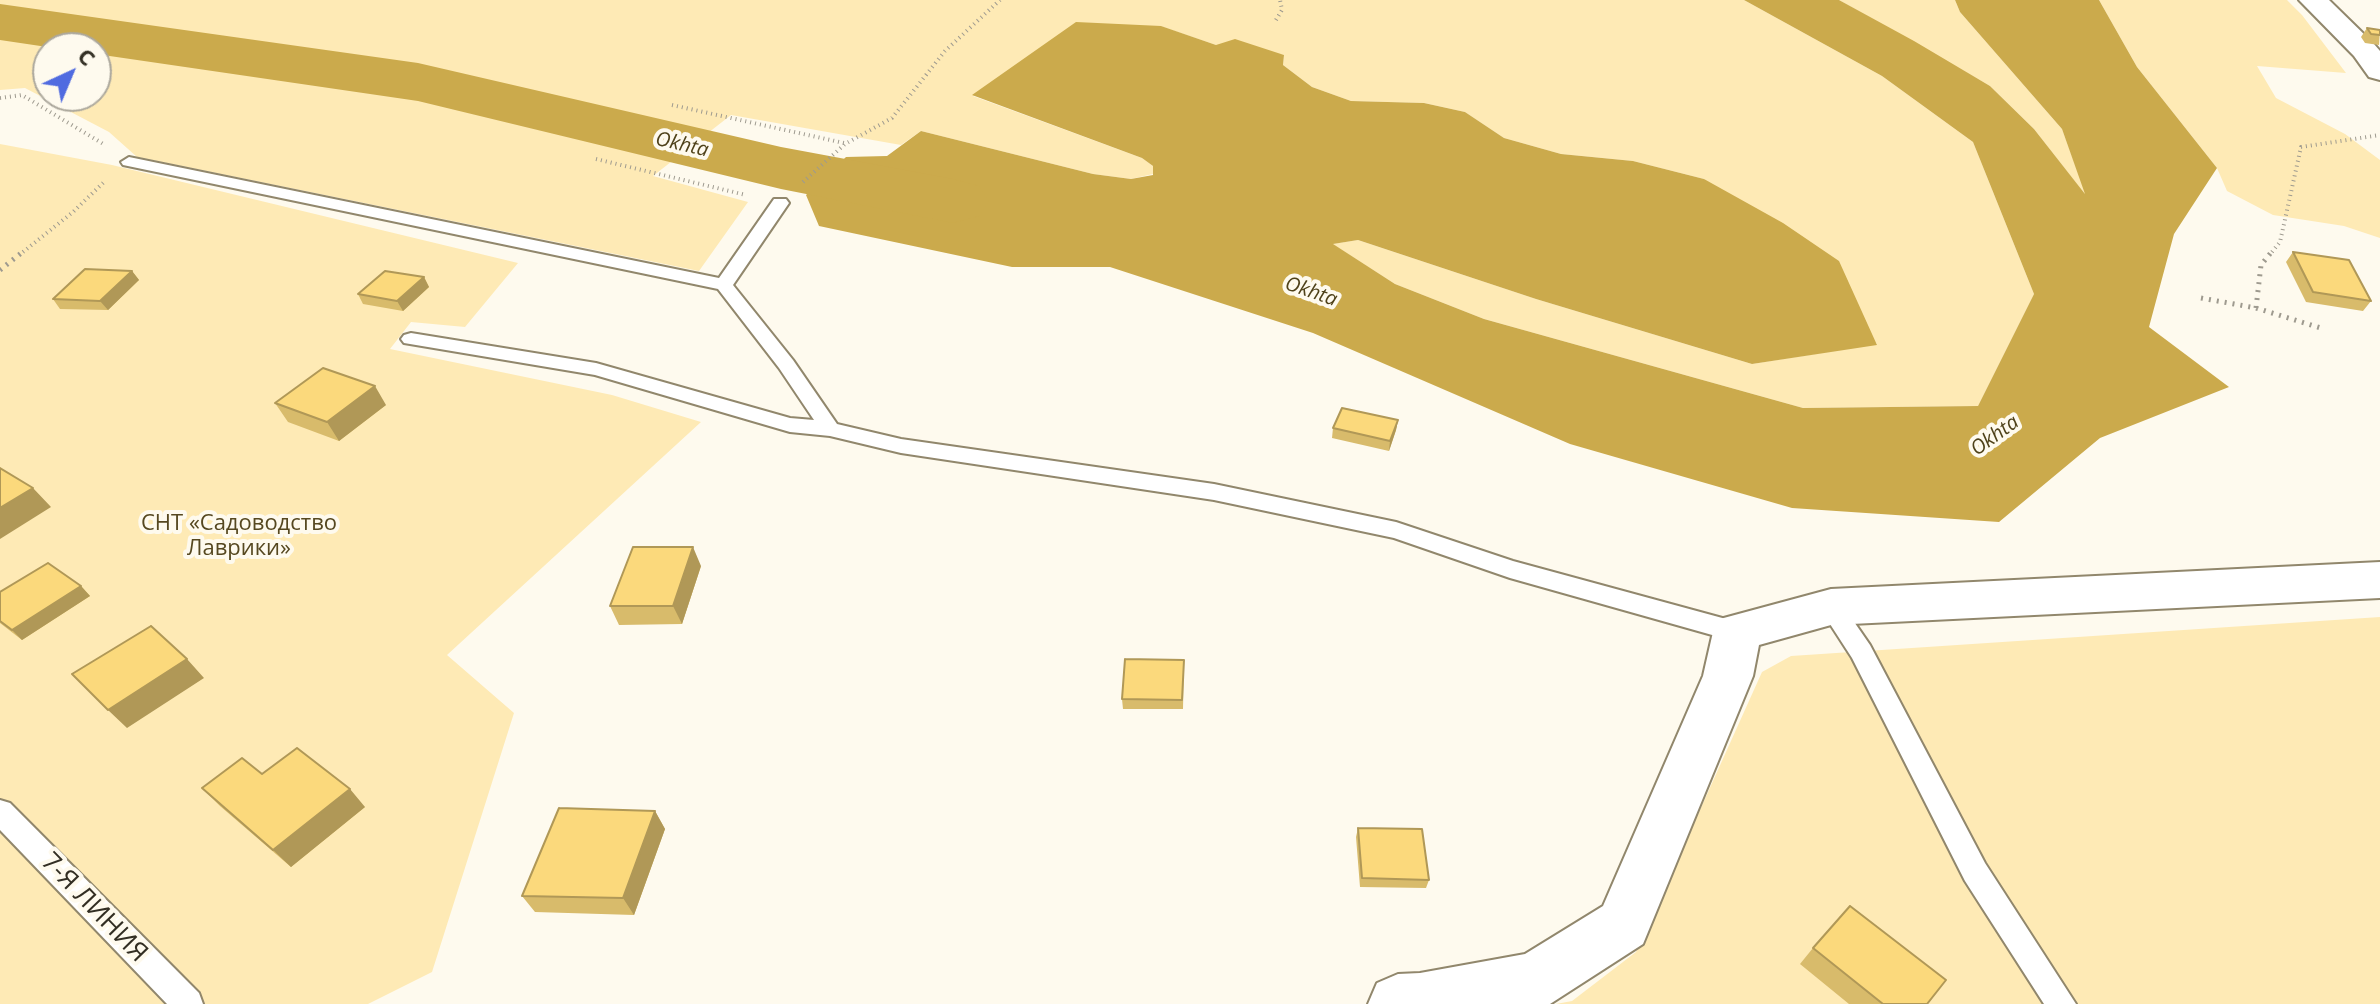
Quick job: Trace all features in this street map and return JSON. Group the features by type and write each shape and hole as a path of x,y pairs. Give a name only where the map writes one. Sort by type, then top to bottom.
{"street":[{"path":"2313,0 2375,57"},
{"path":"1398,1004 1535,981 1623,925 1728,676 1737,632 1831,607 2380,580"}],"lane":[{"path":"129,162 724,285 786,364 830,429"},
{"path":"724,285 780,203"},
{"path":"411,339 596,369 790,425 830,429 901,446 1214,492 1396,530 1510,569 1737,632"},
{"path":"1831,607 1861,652 1975,872 2061,1004"},
{"name":"7-Я ЛИНИЯ","path":"0,812 188,1004"}],"path":[{"path":"780,203 845,144 892,118 945,51 1000,0"},
{"path":"1276,20 1282,10 1280,0"},
{"path":"0,98 22,95 129,162"},
{"path":"672,105 845,144"},
{"path":"2256,308 2261,265 2280,242 2301,147 2380,135"},
{"path":"596,159 731,192"},
{"path":"0,270 73,212 104,182"},
{"path":"2201,298 2256,308 2324,329"}],"green space":[{"path":"0,0 1744,0 1882,76 1973,142 2034,294 1978,406 1803,408 1484,319 1395,284 1332,244 1358,240 1536,299 1752,364 1877,344 1704,179 1633,161 1561,154 1504,138 1465,112 1424,103 1351,101 1312,87 1283,65 1284,55 1216,45 1160,26 973,96 1142,158 1153,166 1153,174 1131,179 1093,174 921,131 901,145 731,115 653,176 748,202 699,271 137,157 109,132 71,112 112,112 112,32 32,32 32,92 25,88 0,90"},
{"path":"1839,0 1955,0 1960,12 2062,129 2087,197 2034,129 1990,86"},
{"path":"2099,0 2287,0 2346,73 2257,66 2276,98 2345,134 2380,160 2380,238 2344,226 2273,215 2227,191 2217,168 2137,67"},
{"name":"СНТ «Садоводство Лаврики»","path":"0,144 112,165 518,263 465,327 411,322 390,349 612,395 701,422 447,655 514,713 432,972 368,1004 0,1004"},
{"path":"2380,617 2380,1004 1556,1004 1572,1001 1636,952 1762,672 1791,656"}],"water":[{"path":"1744,0 1839,0 1914,41 1990,86 2034,129 2085,194 2062,129 1960,12 1955,0 2099,0 2137,67 2217,168 2174,234 2149,327 2229,387 2100,438 1999,522 1792,508 1570,444 1313,333 1110,267 1012,267 819,226 806,195 846,157 887,156 921,131 1093,174 1131,179 1153,175 1153,166 1142,158 972,95 1076,22 1161,26 1216,45 1235,39 1284,55 1283,65 1312,87 1351,101 1424,103 1465,112 1504,138 1561,154 1633,161 1704,179 1783,223 1839,261 1877,345 1752,364 1536,299 1358,240 1333,244 1395,284 1484,319 1803,408 1978,406 2034,294 1973,142 1882,76"}],"building":[{"path":"2367,28 2380,30 2380,35 2371,34"},
{"path":"2293,252 2349,260 2371,301 2313,292"},
{"path":"85,269 132,271 100,301 53,299"},
{"path":"385,271 424,277 397,301 358,294"},
{"path":"323,368 375,386 327,422 275,403"},
{"path":"1342,408 1398,420 1390,441 1333,428"},
{"path":"0,468 33,488 0,508"},
{"path":"633,547 693,547 673,606 610,606"},
{"path":"48,563 81,586 12,630 0,621 0,592"},
{"path":"151,626 187,659 108,710 72,674"},
{"path":"1125,659 1184,660 1182,700 1122,699"},
{"path":"297,748 350,789 273,850 202,788 242,758 262,774"},
{"path":"559,808 655,811 623,898 522,896"},
{"path":"1358,828 1422,829 1429,880 1362,878"},
{"path":"1850,906 1946,980 1927,1004 1883,1004 1813,948"}],"waterway":[{"name":"Okhta","path":"0,22 418,82 781,168 953,201"}]}
